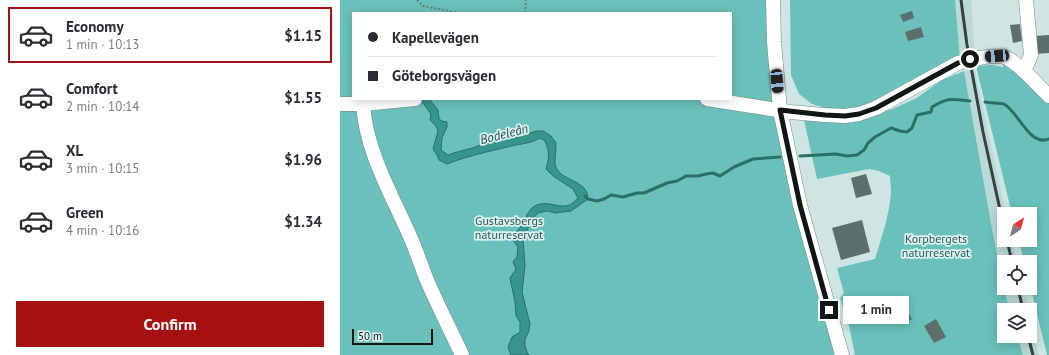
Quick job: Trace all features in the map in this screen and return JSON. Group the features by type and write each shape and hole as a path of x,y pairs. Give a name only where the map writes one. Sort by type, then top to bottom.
{"street":[{"path":"773,0 774,42 780,110 800,205 842,355"},
{"path":"1024,71 1031,55 1026,0"},
{"path":"714,100 825,115 845,116 859,114 876,108 958,63 970,59 997,56 1006,58 1024,71 1049,96"},
{"path":"340,104 363,104 400,100"},
{"path":"363,104 367,131 379,167 412,241 426,278 462,355"}],"path":[{"path":"417,0 423,6 455,12"},
{"path":"525,12 526,0"}],"shaded area":[{"path":"955,0 971,0 975,55 960,59"},
{"path":"974,67 1004,207 997,207 997,247 1014,247 1015,255 997,255 964,71"},
{"name":"Bodeleån","path":"421,100 430,100 438,110 441,121 447,122 447,127 442,138 441,150 448,155 483,144 492,137 518,137 522,134 543,131 551,136 556,143 555,163 557,169 561,174 578,183 587,192 588,199 571,211 556,213 547,211 538,213 532,220 523,239 525,266 522,292 530,324 529,331 525,339 525,346 529,355 511,355 508,347 512,337 520,332 520,322 516,316 510,278 516,269 513,262 517,257 518,247 513,240 513,234 520,227 528,212 537,205 548,204 563,206 573,203 578,198 573,189 553,176 546,169 548,149 545,141 540,138 528,143 477,154 447,164 439,160 433,149 438,131 436,126 430,120 431,114"},
{"path":"1006,295 1026,295 1027,303 1007,303"},
{"path":"1015,343 1036,343 1039,355 1017,355"}],"green space":[{"name":"Gustavsbergs naturreservat","path":"340,0 773,0 776,87 841,355 340,355"},
{"path":"790,0 955,0 960,59 858,109 832,110 812,104 799,94 791,75"},
{"path":"1003,64 1020,75 1049,99 1049,355 1047,355 1037,314 1037,303 1034,303 1032,295 1037,295 1037,255 1022,255 1021,247 1037,247 1037,207 1010,207 976,66 992,65 1003,67"},
{"name":"Korpbergets naturreservat","path":"964,71 997,255 997,295 1006,295 1008,303 997,303 997,343 1019,343 1023,355 855,355 849,326 840,298 844,293 837,268 875,259 889,209 891,192 890,176 879,171 869,169 817,179 804,120 858,121 915,99 942,80"}],"building":[{"path":"912,11 914,18 903,22 900,15"},
{"path":"1020,24 1022,41 1013,43 1010,25"},
{"path":"921,27 924,37 908,41 905,32"},
{"path":"1049,35 1049,53 1035,54 1034,36"},
{"path":"866,174 872,194 856,198 851,178"},
{"path":"862,220 870,252 841,260 832,228"},
{"path":"907,310 912,319 902,324 897,316"},
{"path":"936,319 946,337 934,343 924,326"}],"waterway":[{"path":"800,156 836,154 847,156 857,155 864,150 868,143 875,137 891,128 907,132 912,128 917,115 931,112 932,107 946,100 970,101"},
{"path":"985,102 1004,104 1036,138 1042,140 1049,139"},
{"path":"585,196 588,199 597,201 611,195 623,197 637,193 644,193 667,183 677,181 686,176 698,176 713,173 720,176 734,167 753,159 780,157"}],"railway":[{"path":"961,0 967,45 983,132 999,207"},
{"path":"1009,247 1010,255"},
{"path":"1020,295 1021,303"},
{"path":"1030,343 1033,355"}],"route":[{"path":"829,310 800,205 780,110 825,115 845,116 859,114 876,108 958,63 970,59"}]}
